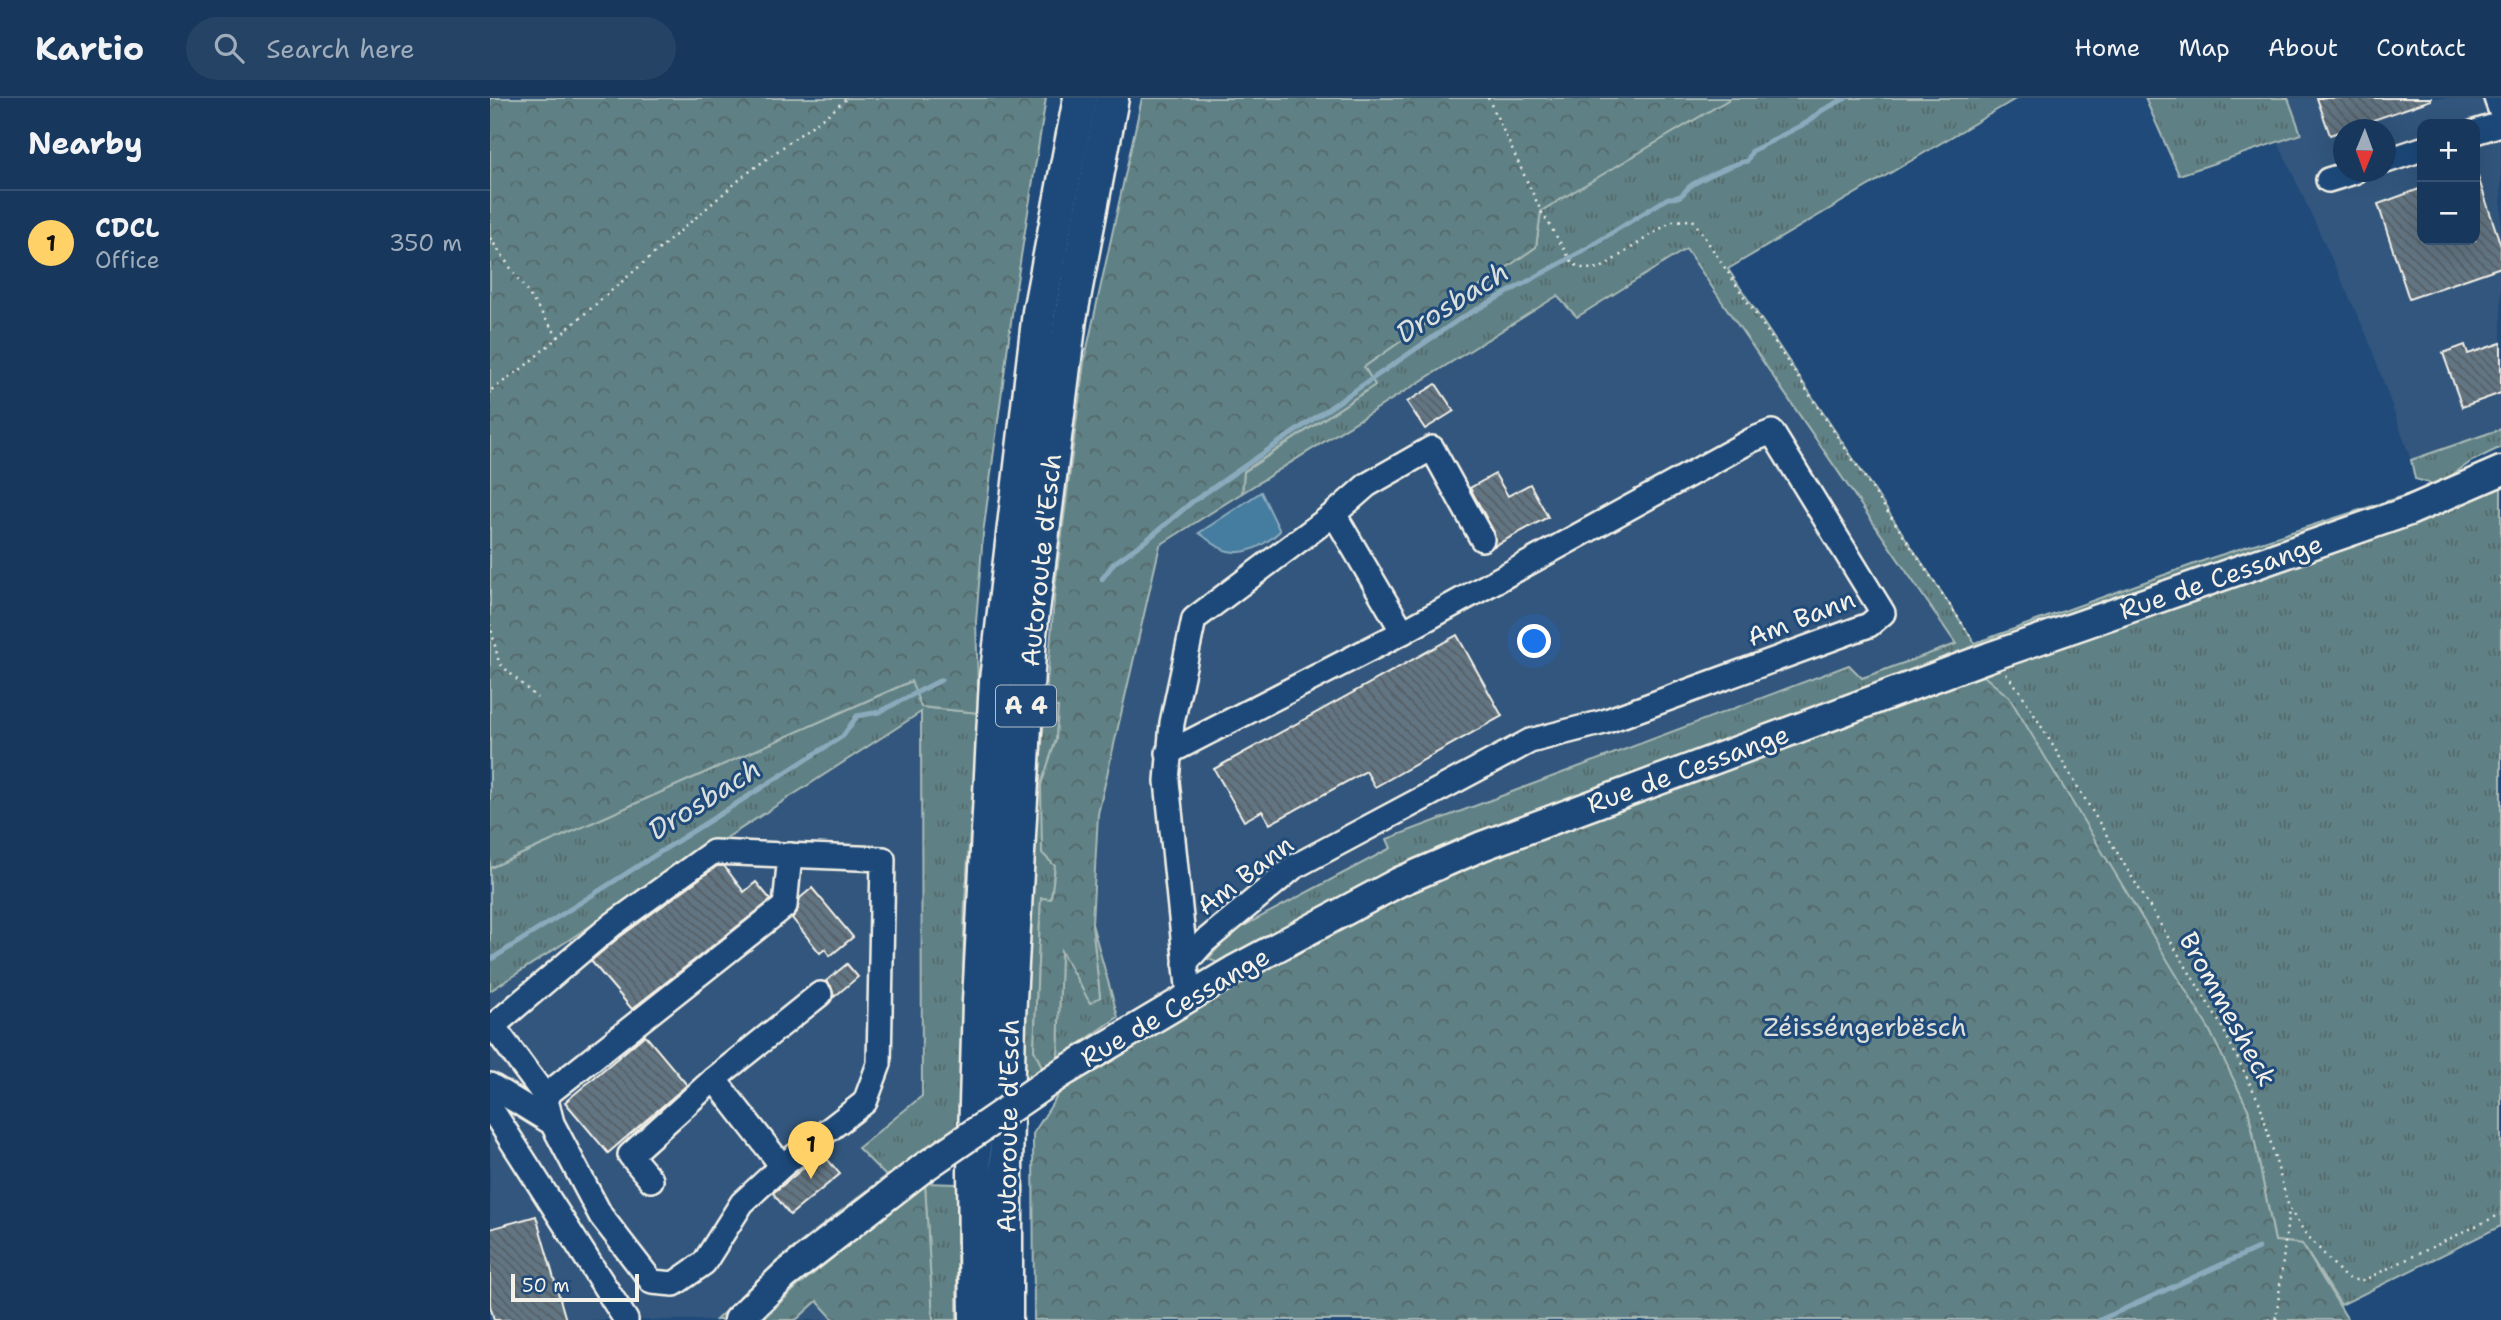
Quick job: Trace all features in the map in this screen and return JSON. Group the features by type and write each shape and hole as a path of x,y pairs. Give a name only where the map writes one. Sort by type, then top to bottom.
{"highway":[{"name":"A 4","path":"1001,633 996,532 1028,307 1063,98"},
{"name":"Autoroute d'Esch","path":"976,1320 974,1172 996,680 1039,312 1080,98"},
{"name":"Autoroute d'Esch","path":"1006,1320 1009,1017 1030,634 1070,319 1112,98"}],"main road":[{"name":"Rue de Cessange","path":"738,1320 785,1275 923,1168 1060,1074 1189,996 1399,882 1482,846 1982,650 2409,511 2501,471"}],"street":[{"path":"2496,98 2501,112"},
{"path":"2480,130 2501,124"},
{"path":"2396,157 2417,151"},
{"path":"2328,180 2333,178"},
{"name":"Am Bann","path":"1168,753 1403,632 1752,440 1772,432 1883,613 1869,625 1604,722 1530,741 1294,867 1204,942 1185,963"},
{"name":"Am Bann","path":"1189,996 1167,781 1172,723 1194,620 1334,514 1367,485 1432,448 1482,539"},
{"path":"1334,514 1403,632"},
{"path":"713,852 790,855 883,859 879,1064 864,1102 782,1166 742,1203 704,1263 674,1284 652,1283 601,1216 552,1123 545,1096 493,1026 612,925 713,852"},
{"path":"545,1096 785,906 790,855"},
{"path":"651,1180 630,1155 714,1079 820,994"},
{"path":"714,1079 782,1166"},
{"path":"490,1085 552,1123"},
{"path":"490,1107 626,1320"}],"path":[{"path":"490,391 524,368 746,174 847,98"},
{"name":"Brommesheck","path":"1488,98 1541,211 1573,264 1585,269 1601,268 1672,221 1693,220 1982,650 2020,691 2221,1025 2260,1104 2289,1208 2305,1233 2344,1276 2353,1280 2364,1280 2501,1214"},
{"path":"490,238 558,337"},
{"path":"490,624 499,663 537,698"},
{"path":"2268,1320 2277,1319 2289,1208"}],"shaded area":[{"path":"2288,98 2501,98 2501,429 2411,460 2367,336 2278,142 2301,134"},
{"path":"1686,249 1956,644 1388,839 1391,848 1232,932 1236,969 1060,1074 1058,1059 1118,1017 1092,924 1098,814 1160,545 1557,296 1578,317"},
{"path":"1261,492 1280,531 1263,544 1243,552 1228,551 1199,533"},
{"path":"921,712 922,1096 859,1148 886,1176 778,1260 834,1320 490,1320 490,991"}],"green space":[{"path":"490,98 1046,98 1013,307 983,534 976,622 979,713 921,707 911,681 490,868"},
{"path":"1142,98 1731,98 1541,211 1536,247 1364,367 1375,385 1244,471 1242,493 1160,545 1098,814 1092,924 1100,997 1090,1003 1061,951 1058,1059 1043,1069 1034,1050 1041,898 1051,899 1055,866 1042,853 1041,785 1056,740 1058,707 1045,706 1055,588 1084,362"},
{"path":"1731,98 2017,98 1728,269 1975,643 2211,558 2437,485 2415,479 2411,460 2501,429 2501,447 2472,461 2439,484 2501,484 2501,1226 2341,1305 2302,1244 2275,1241 2248,1109 1246,977 1061,1090 1060,1074 1235,969 1208,959 1232,932 1391,848 1387,839 1849,665 1862,678 1956,644 1686,249 1577,317 1557,296 1242,493 1244,472 1375,385 1364,367 1536,247 1541,211"},
{"path":"2145,98 2288,98 2301,134 2179,175"},
{"name":"Zéisséngerbësch","path":"1979,672 2009,697 2209,1029 2248,1109 2275,1241 2302,1244 2348,1320 1034,1320 1033,1134 1061,1090 1246,977 1402,891"},
{"path":"912,681 921,707 979,713 965,900 959,1127 925,1183 957,1184 957,1320 933,1320 925,1184 798,1286 762,1320 716,1320 778,1260 886,1176 858,1148 922,1096 921,712 490,991 490,868"},
{"path":"1045,706 1058,707 1056,740 1041,786 1055,866 1051,899 1041,898 1034,1050 1043,1069 1022,1084 1031,881"},
{"path":"1092,924 1118,1017 1058,1059 1061,950 1090,1002 1100,997"},
{"path":"925,1184 933,1320 834,1320 817,1301 796,1320 762,1320 798,1286"}],"building":[{"path":"2317,98 2431,98 2376,119 2333,119 2333,134 2330,135"},
{"path":"2480,183 2501,246 2501,267 2409,299 2378,204 2417,190 2417,245 2480,245"},
{"path":"2501,343 2501,393 2462,407 2443,353 2465,345 2468,354"},
{"path":"1436,384 1454,411 1425,429 1407,402"},
{"path":"1495,474 1508,496 1530,484 1548,517 1494,546 1494,532 1470,488"},
{"path":"1457,635 1502,716 1375,787 1366,771 1270,824 1262,811 1244,821 1214,769"},
{"path":"717,866 724,866 744,892 756,882 771,900 632,1009 591,961"},
{"path":"812,888 853,937 830,956 825,949 820,953 792,918 797,912 800,898"},
{"path":"847,964 858,977 834,997 831,986 826,981"},
{"path":"645,1035 687,1085 608,1153 565,1102"},
{"path":"822,1153 840,1174 790,1215 773,1193"},
{"path":"536,1216 566,1320 494,1320 490,1305 490,1229"}],"waterway":[{"name":"Drosbach","path":"1102,579 1114,563 1192,502 1461,318 1581,252 1668,198 1678,197 1691,185 1747,161 1752,151 1808,122 1821,111 1846,98"},
{"name":"Drosbach","path":"490,960 843,736 857,716 879,712 941,680"},
{"path":"2100,1320 2258,1248"}],"place":[{"name":"CDCL","path":"811,1179"}]}
